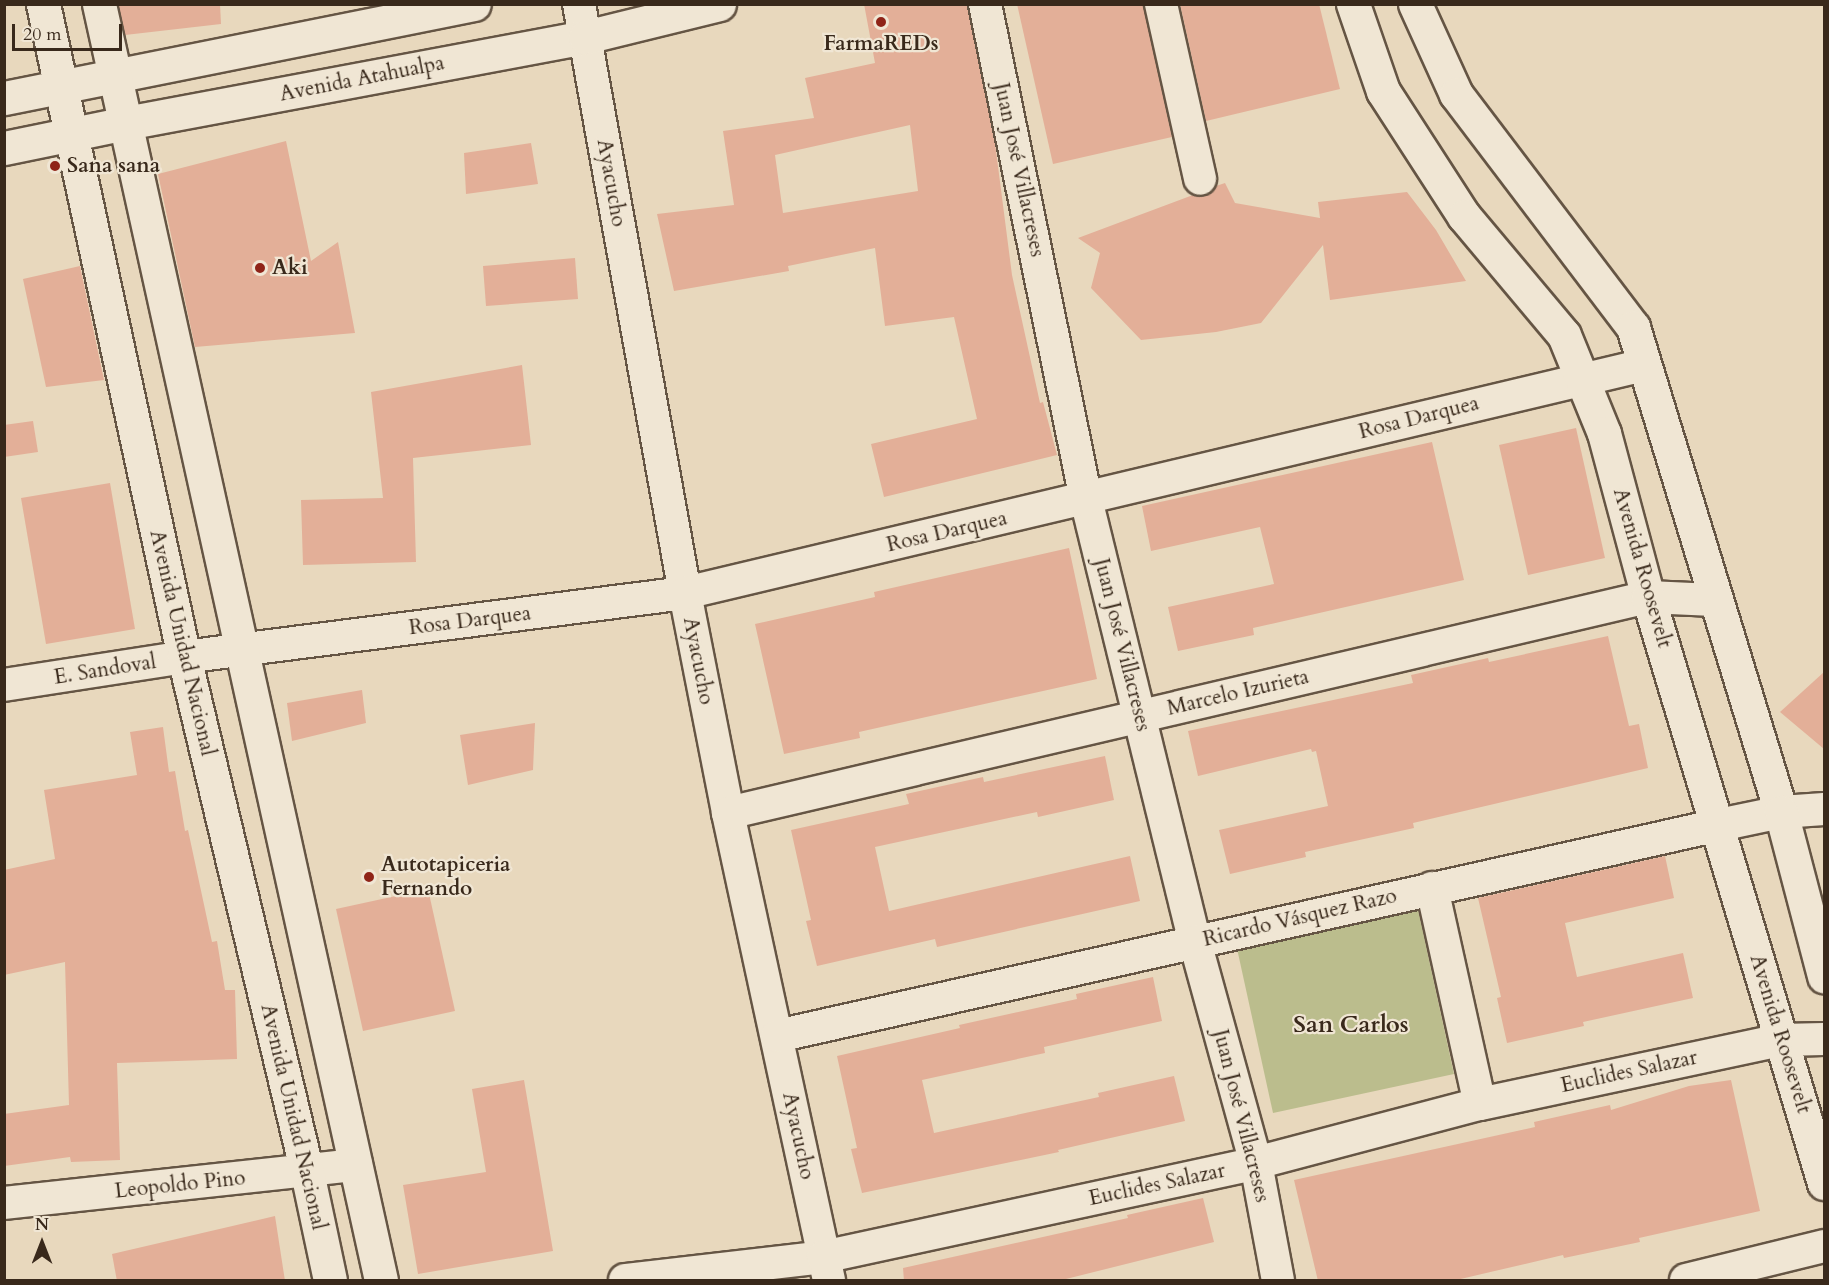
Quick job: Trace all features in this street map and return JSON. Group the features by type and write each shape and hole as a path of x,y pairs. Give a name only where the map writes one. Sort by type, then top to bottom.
{"street":[{"name":"Avenida Unidad Nacional","path":"43,4 184,657 307,1172 330,1281"},
{"path":"99,4 381,1281"},
{"path":"4,98 474,4"},
{"name":"Ayacucho","path":"579,4 685,593 728,813 826,1269"},
{"name":"Avenida Atahualpa","path":"4,148 585,37 719,4"},
{"name":"Juan José Villacreses","path":"985,4 1086,499 1195,942 1256,1163 1278,1281"},
{"path":"1161,4 1200,179"},
{"name":"Avenida Roosevelt","path":"1353,4 1383,91 1464,216 1564,335 1604,433 1648,597 1719,825 1824,1183"},
{"path":"1415,4 1456,94 1633,327 1780,812 1824,976"},
{"name":"Rosa Darquea","path":"242,650 685,593 1644,365"},
{"name":"Marcelo Izurieta","path":"728,813 1648,597 1714,600"},
{"name":"E. Sandoval","path":"4,685 242,650"},
{"name":"Ricardo Vásquez Razo","path":"777,1036 1719,825 1780,812 1824,809"},
{"path":"1432,888 1480,1104"},
{"name":"Euclides Salazar","path":"625,1281 826,1269 1256,1163 1480,1104 1781,1040 1824,1039"},
{"name":"Leopoldo Pino","path":"4,1203 356,1165"},
{"path":"1686,1281 1824,1246"}],"green space":[{"path":"1417,905 1454,1074 1273,1113 1236,944"}],"building":[{"path":"118,4 220,4 221,24 125,35"},
{"path":"864,4 967,4 995,143 1012,275 1040,403 1043,402 1057,455 884,497 871,444 977,419 954,317 885,326 875,248 788,266 789,271 674,291 657,214 734,205 723,131 814,118 805,78 875,63","holes":["910,125 918,191 783,213 775,155"]},
{"path":"1017,4 1143,4 1172,137 1053,164"},
{"path":"1180,4 1319,4 1340,89 1206,121"},
{"path":"286,141 311,261 338,242 355,333 195,347 158,174"},
{"path":"531,143 538,184 466,194 464,153"},
{"path":"1225,183 1235,203 1320,218 1318,202 1407,192 1436,230 1466,281 1330,300 1323,245 1261,323 1216,332 1141,340 1091,288 1100,253 1078,238 1193,195 1204,196 1216,186"},
{"path":"575,258 578,299 486,306 483,266"},
{"path":"80,266 104,380 46,387 23,279"},
{"path":"522,365 531,445 413,458 416,562 303,565 301,500 383,498 371,392"},
{"path":"33,421 38,452 4,457 4,425"},
{"path":"1576,428 1605,558 1528,575 1499,445"},
{"path":"1432,442 1464,580 1253,628 1254,635 1178,651 1168,607 1274,584 1260,527 1151,551 1142,506"},
{"path":"110,483 135,629 46,644 21,498"},
{"path":"1069,548 1097,679 859,732 860,738 784,754 755,624 875,597 874,592"},
{"path":"1608,636 1629,726 1639,724 1648,768 1413,823 1414,828 1305,852 1306,857 1230,874 1219,830 1328,806 1316,751 1312,752 1311,749 1198,776 1188,731 1413,683 1411,675 1488,658 1489,662"},
{"path":"1824,672 1824,749 1780,712"},
{"path":"362,690 366,723 292,741 287,703"},
{"path":"535,723 533,770 468,785 460,735"},
{"path":"163,727 169,772 175,771 185,831 188,830 212,942 217,941 225,990 235,990 237,1059 117,1063 120,1160 71,1162 70,1157 4,1166 4,1114 69,1105 65,962 4,975 4,870 55,859 44,790 137,775 130,732"},
{"path":"1105,756 1114,800 1038,817 1037,812 875,847 889,911 1130,856 1140,901 937,947 935,939 817,966 806,921 811,920 791,830 909,804 906,794 983,777 984,782"},
{"path":"1665,856 1674,898 1565,923 1577,977 1683,953 1693,998 1583,1022 1584,1026 1507,1043 1497,998 1501,997 1478,898"},
{"path":"428,889 455,1011 363,1031 336,909"},
{"path":"1153,977 1162,1021 1044,1047 1045,1053 922,1080 934,1133 1099,1097 1098,1093 1174,1076 1185,1121 1058,1150 1059,1152 862,1193 851,1149 857,1148 837,1056 960,1028 959,1025 1077,999 1076,994"},
{"path":"524,1080 553,1251 418,1274 403,1185 486,1172 472,1089"},
{"path":"1731,1080 1760,1211 1639,1238 1640,1242 1564,1258 1563,1255 1452,1281 1318,1281 1294,1180 1535,1127 1534,1122 1610,1105 1611,1110 1689,1086"},
{"path":"1203,1198 1214,1242 1058,1281 904,1281 903,1268 1128,1218 1127,1215"},
{"path":"275,1216 285,1281 117,1281 112,1254"}],"place":[{"name":"FarmaREDs","path":"881,22"},
{"name":"Sana sana","path":"55,166"},
{"name":"Aki","path":"260,268"},
{"name":"Autotapiceria Fernando","path":"369,877"}],"district":[{"name":"San Carlos","path":"1351,1025"}]}
